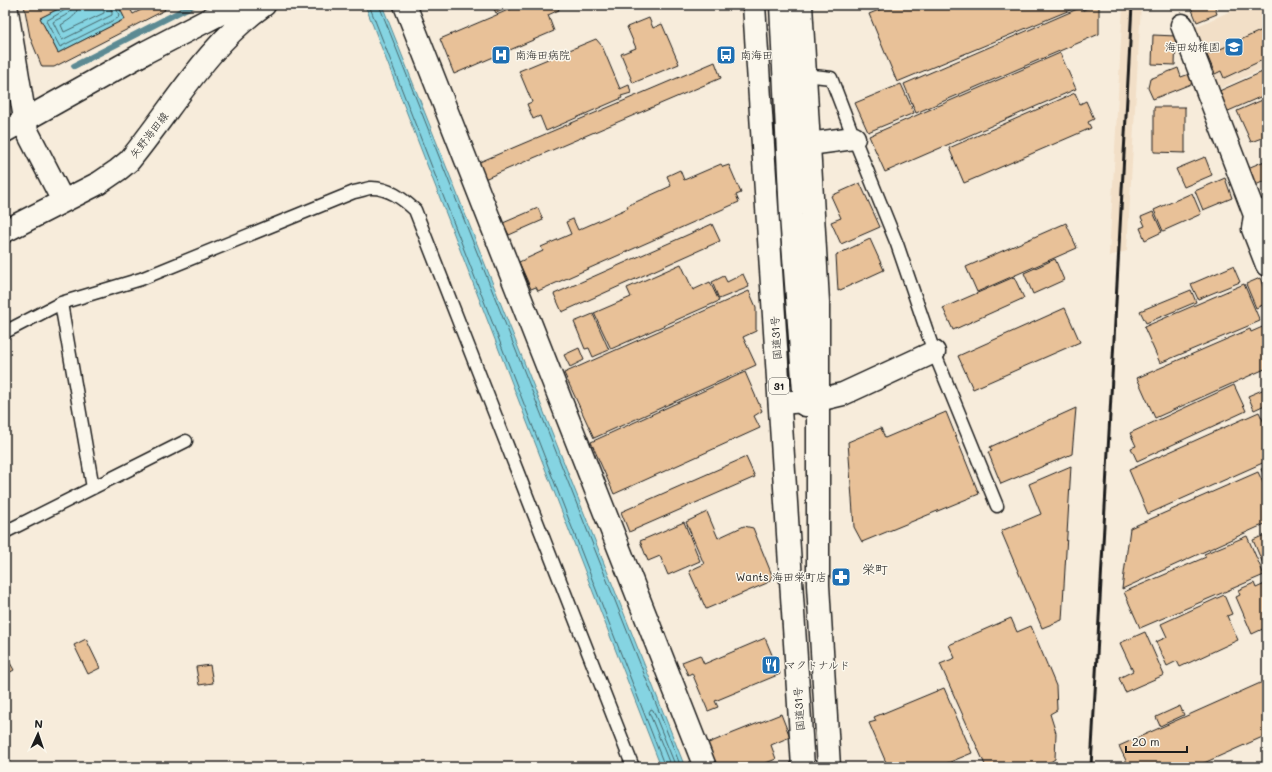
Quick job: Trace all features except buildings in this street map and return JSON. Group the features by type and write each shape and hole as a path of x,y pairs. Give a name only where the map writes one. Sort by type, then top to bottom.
{"main road":[{"path":"6,5 24,121 32,142 63,201"},
{"path":"5,131 146,52 236,5"},
{"name":"矢野海田線","path":"5,231 99,183 129,161 214,52 240,25 264,5"},
{"path":"405,5 705,767"},
{"name":"国道31号","path":"754,5 803,767"},
{"path":"781,5 791,216 812,401 818,585 829,767"},
{"path":"801,5 818,302 812,401"},
{"path":"1182,26 1261,212 1253,229 1267,265"},
{"path":"809,144 854,138"},
{"path":"780,403 812,401 844,394 934,352"}],"lane":[{"path":"805,75 831,78 897,244 934,352 997,506"},
{"path":"5,332 61,303 141,279 354,192 371,188 387,191 402,198 415,210 633,767"},
{"path":"61,303 93,488"},
{"path":"5,532 186,441"}],"shaded area":[{"path":"1123,5 1141,5 1127,251 1109,256"},
{"name":"海田幼稚園","path":"1244,5 1267,5 1267,67 1216,90 1193,28"}],"water":[{"path":"66,5 118,5 125,19 58,53 40,18"},
{"path":"365,5 382,5 685,767 661,767"}],"waterway":[{"path":"74,66 193,5"},
{"path":"5,101 9,99"}],"railway":[{"path":"1091,767 1132,5"}],"place":[{"name":"海田幼稚園","path":"1234,47"},
{"name":"南海田病院","path":"501,55"},
{"name":"南海田","path":"726,55"},
{"name":"Wants 海田栄町店","path":"841,577"},
{"name":"マクドナルド","path":"771,665"}],"district":[{"name":"栄町","path":"875,569"}]}
